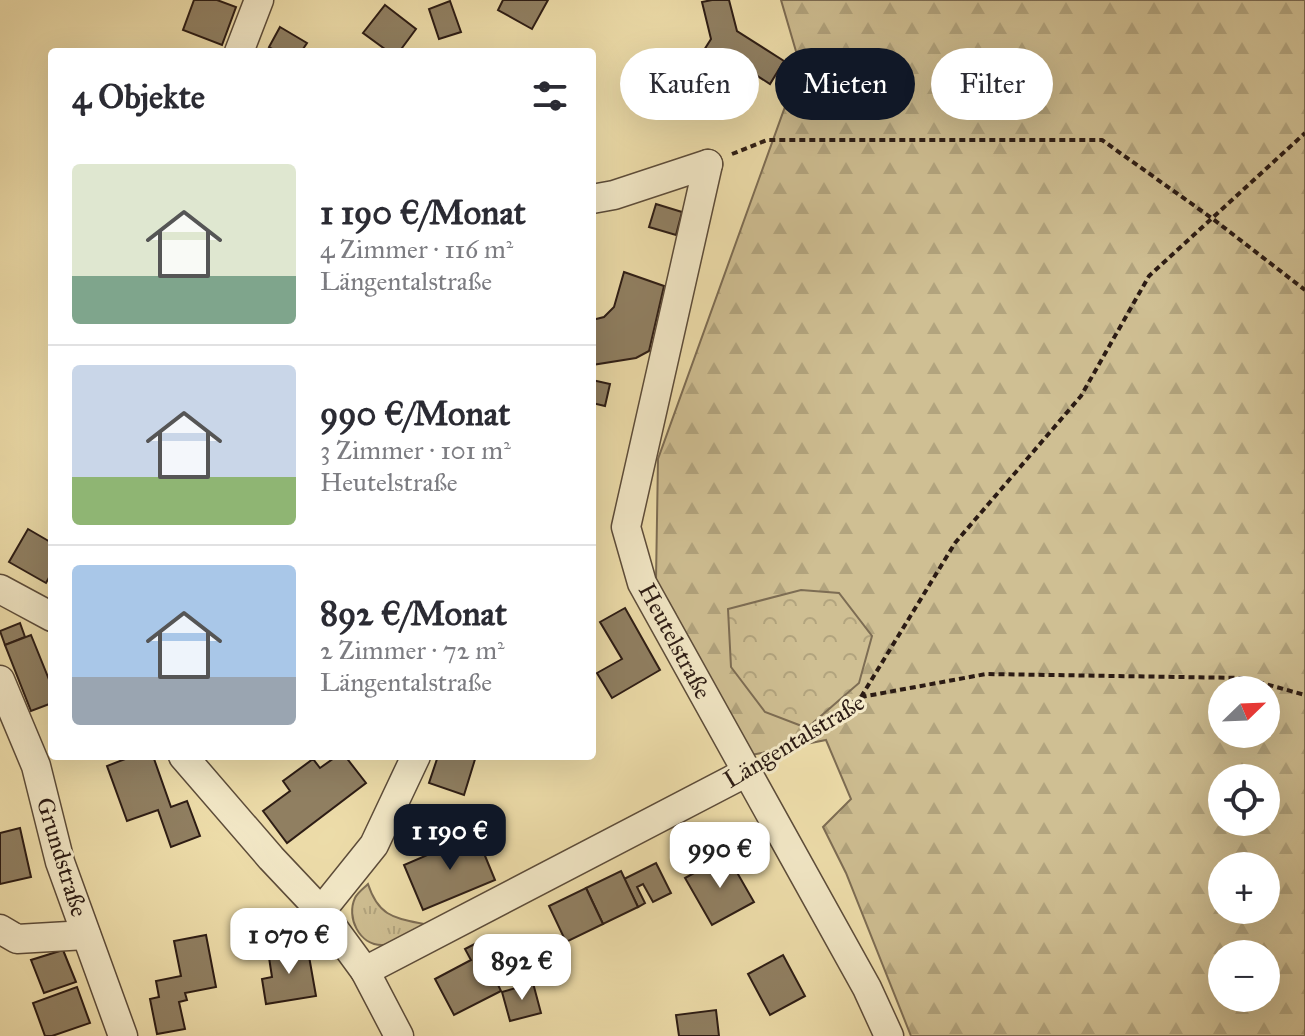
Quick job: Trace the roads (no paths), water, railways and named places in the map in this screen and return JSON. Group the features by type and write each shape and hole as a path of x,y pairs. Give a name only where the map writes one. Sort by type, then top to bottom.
{"street":[{"path":"241,48 259,0"},
{"name":"Heutelstraße","path":"596,198 708,164 626,527 642,583 867,988 889,1036"},
{"path":"0,589 48,615"},
{"name":"Grundstraße","path":"0,680 44,757 60,862 123,1036"},
{"path":"186,760 321,911 365,971 399,1036"},
{"path":"321,911 374,845 414,760"},
{"name":"Längentalstraße","path":"365,971 747,772"},
{"path":"0,929 17,939 86,935"}]}
